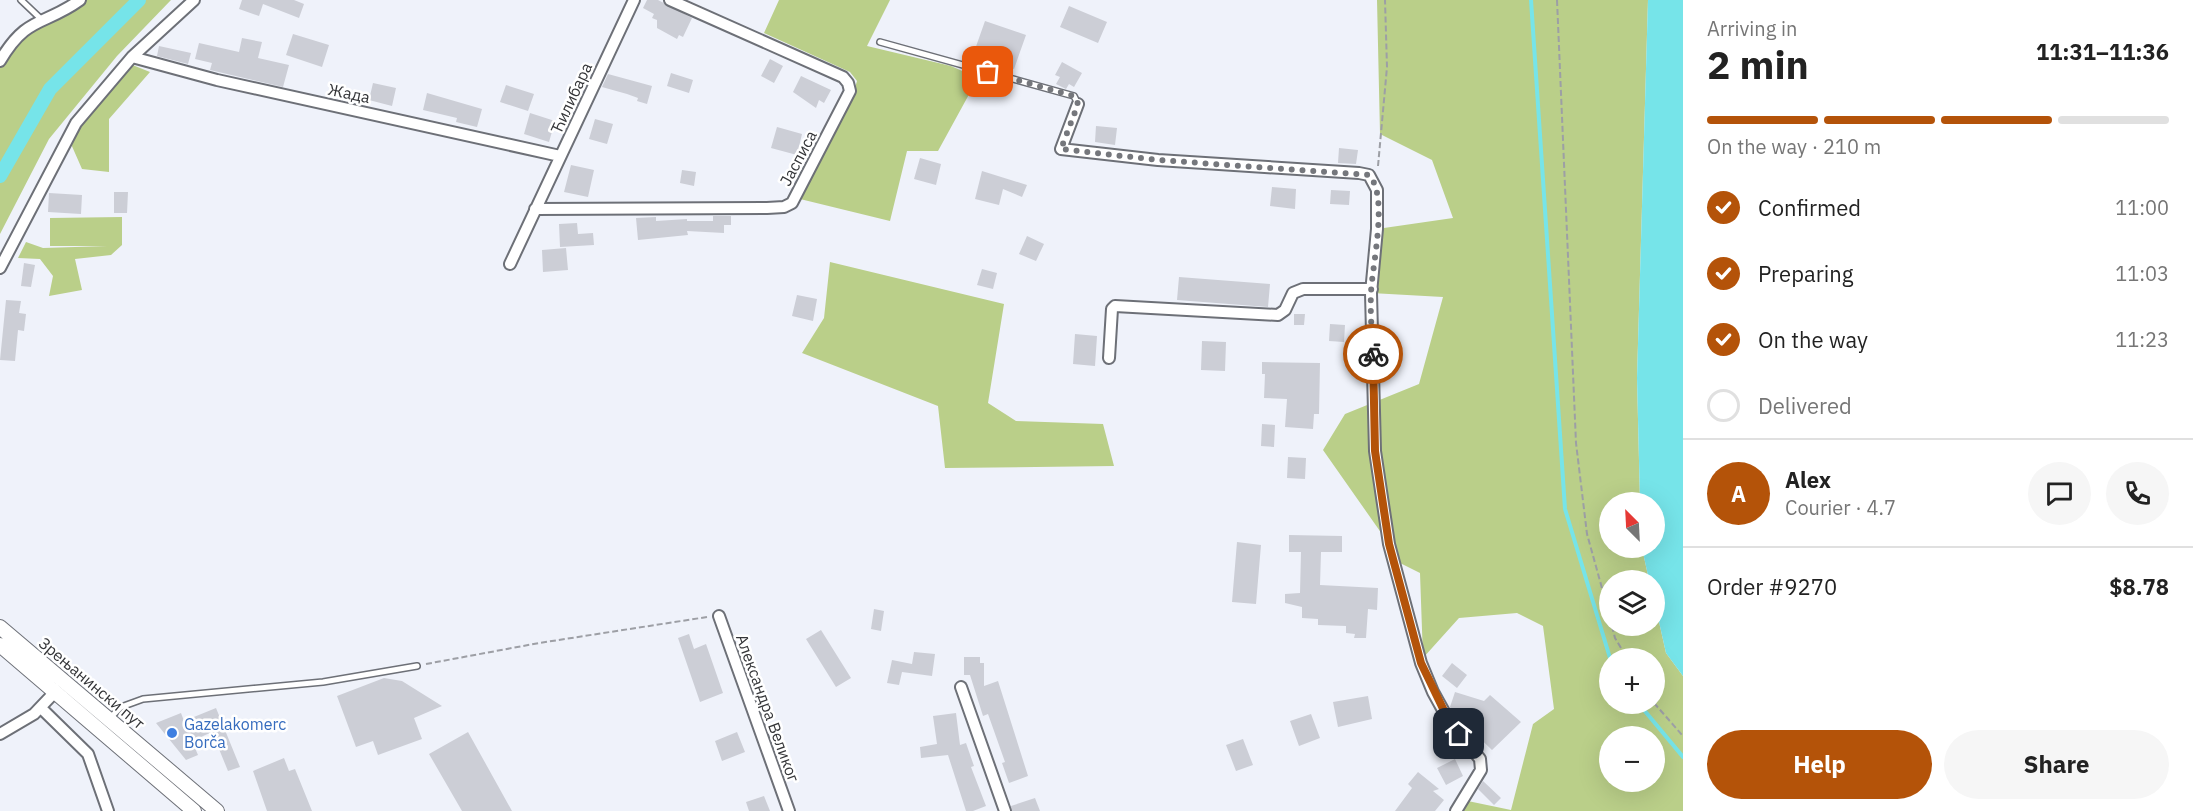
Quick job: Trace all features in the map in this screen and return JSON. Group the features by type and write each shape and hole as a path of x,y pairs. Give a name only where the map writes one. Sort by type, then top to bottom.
{"main road":[{"name":"Зрењанински пут","path":"0,627 217,811"},
{"name":"Зрењанински пут","path":"0,645 194,811"}],"street":[{"path":"0,61 21,32 41,19 80,0"},
{"path":"0,268 76,123 132,57 194,0"},
{"name":"Ћилибара","path":"535,209 634,0"},
{"name":"Јасписа","path":"535,209 767,208 784,207 792,203 850,91 848,83 843,77 670,0"},
{"name":"Жада","path":"132,57 218,80 560,156"},
{"path":"1078,104 1061,149 1158,160 1369,175 1377,190 1377,229 1372,289 1375,451 1389,544 1421,663 1433,692 1449,721 1480,759 1481,770 1456,811"},
{"path":"510,264 535,209"},
{"path":"1109,358 1112,309 1115,306 1278,315 1286,310 1293,293 1303,289 1372,289"},
{"name":"Александра Великог","path":"719,616 789,811"},
{"path":"961,687 1005,811"},
{"name":"Зрењанински пут","path":"0,734 41,708 54,693"},
{"path":"41,708 88,754 108,811"}],"lane":[{"path":"21,0 41,19"},
{"path":"880,42 1074,96 1078,104"},
{"path":"109,719 121,707 143,699 323,682 417,666"}],"path":[{"path":"1377,190 1387,67 1385,0"},
{"path":"1557,0 1576,443 1587,534 1599,577"},
{"path":"417,666 539,643 719,616"},
{"path":"1664,714 1683,736"}],"green space":[{"path":"80,0 171,0 117,56 49,139 0,234 0,61 21,32"},
{"path":"779,0 890,0 867,46 951,66 978,78 938,151 907,151 890,221 800,199 851,101 857,81 850,72 764,33"},
{"path":"1377,0 1648,0 1637,378 1640,492 1599,492 1599,558 1644,558 1647,570 1599,570 1599,636 1662,636 1665,648 1599,648 1599,714 1665,714 1665,649 1683,676 1683,811 1456,811 1463,800 1511,810 1533,724 1554,709 1543,626 1517,613 1459,618 1423,658 1420,573 1394,560 1389,544 1323,450 1345,414 1419,384 1443,297 1371,293 1377,229 1453,218 1432,160 1380,134"},
{"path":"130,64 150,72 109,119 109,172 82,169 71,144 85,119"},
{"path":"122,217 122,245 111,255 75,259 82,290 49,296 53,276 40,259 18,258 26,242 43,248 107,246 50,246 50,218"},
{"path":"830,262 1004,304 988,403 1016,421 1103,424 1114,466 945,468 938,406 802,353 824,318"}],"water":[{"path":"1648,0 1683,0 1683,676 1666,653 1662,636 1665,636 1665,570 1647,570 1644,558 1665,558 1665,492 1640,492 1637,378"}],"building":[{"path":"242,0 294,0 304,4 299,18 263,4 259,16 239,9"},
{"path":"647,0 658,0 692,18 683,37 679,35 677,39 657,28 657,20 652,18 654,14 643,8"},
{"path":"1069,6 1107,22 1098,43 1060,27"},
{"path":"985,21 1026,35 1014,69 973,55"},
{"path":"293,34 329,45 322,67 286,55"},
{"path":"242,38 262,42 258,58 289,65 283,87 210,70 212,63 195,59 199,43 239,52"},
{"path":"159,46 191,53 188,64 157,56"},
{"path":"770,59 783,66 774,83 761,76"},
{"path":"1062,62 1082,73 1074,87 1069,84 1066,89 1056,84 1060,77 1055,75"},
{"path":"671,73 693,80 689,93 667,86"},
{"path":"608,74 652,86 647,104 637,101 638,98 602,87"},
{"path":"801,76 831,90 824,103 819,100 816,108 793,92"},
{"path":"373,83 396,88 392,106 369,100"},
{"path":"506,85 534,94 528,111 500,102"},
{"path":"427,93 482,109 477,127 456,122 457,118 423,110"},
{"path":"530,113 555,121 549,142 524,134"},
{"path":"595,119 613,124 607,144 589,139"},
{"path":"1096,126 1117,128 1115,145 1095,142"},
{"path":"777,127 802,134 797,155 771,148"},
{"path":"1339,148 1358,150 1356,164 1338,163"},
{"path":"920,158 941,164 936,185 914,179"},
{"path":"571,165 594,170 588,197 564,192"},
{"path":"682,170 696,172 694,186 680,183"},
{"path":"982,171 1027,185 1022,197 1003,189 999,205 975,199"},
{"path":"1272,187 1296,189 1295,209 1270,206"},
{"path":"1331,190 1350,191 1349,205 1330,204"},
{"path":"114,192 128,192 127,213 114,213"},
{"path":"49,193 82,195 81,214 48,212"},
{"path":"713,216 731,216 731,225 724,225 724,233 687,231 688,235 638,240 636,218 656,217 656,221 687,219 687,221 713,221"},
{"path":"577,223 578,234 593,233 594,245 560,247 559,224"},
{"path":"1027,236 1044,244 1036,261 1019,254"},
{"path":"566,248 568,270 543,272 542,250"},
{"path":"24,263 35,265 31,287 21,286"},
{"path":"982,269 997,273 993,289 977,285"},
{"path":"1179,277 1270,284 1268,307 1177,300"},
{"path":"797,295 817,299 813,321 792,316"},
{"path":"6,300 21,301 19,313 26,314 24,331 18,330 15,361 0,360"},
{"path":"1294,314 1305,314 1304,325 1294,325"},
{"path":"1330,324 1345,325 1344,342 1329,341"},
{"path":"1075,334 1097,336 1095,366 1073,364"},
{"path":"1202,341 1226,342 1225,371 1201,370"},
{"path":"1262,362 1320,363 1319,414 1314,414 1313,429 1285,427 1287,399 1264,398 1265,374 1262,374"},
{"path":"1262,424 1275,425 1274,447 1261,446"},
{"path":"1288,457 1306,458 1305,479 1287,478"},
{"path":"1289,535 1342,536 1342,552 1321,552 1320,585 1378,588 1377,610 1368,609 1366,638 1354,638 1355,634 1346,633 1346,626 1318,625 1318,619 1302,618 1302,607 1285,603 1285,594 1300,593 1301,552 1289,552"},
{"path":"1237,542 1261,545 1256,604 1232,602"},
{"path":"874,609 884,611 881,631 871,629"},
{"path":"821,630 851,678 836,687 806,639"},
{"path":"689,634 694,649 706,644 723,693 700,702 678,638"},
{"path":"914,652 935,654 932,676 902,672 899,685 887,683 892,660 912,664"},
{"path":"964,657 980,657 980,663 984,663 984,686 998,681 1028,776 1009,783 1002,763 1005,762 988,714 983,716 970,675 964,675"},
{"path":"1452,663 1467,675 1457,688 1442,676"},
{"path":"384,678 402,681 442,706 414,718 422,739 378,755 373,741 356,747 337,696"},
{"path":"1455,692 1484,701 1490,695 1521,722 1492,750 1462,721 1466,716 1453,712 1450,707"},
{"path":"1368,696 1372,719 1338,727 1333,702"},
{"path":"216,708 240,767 228,771 212,732 192,741 198,755 186,760 156,723 181,713 184,721"},
{"path":"956,713 960,745 966,743 974,766 971,767 986,806 973,811 966,811 948,755 921,758 920,747 937,744 933,716"},
{"path":"1311,714 1320,738 1299,746 1290,721"},
{"path":"468,732 512,811 462,811 429,754"},
{"path":"737,732 745,752 722,761 715,741"},
{"path":"1243,739 1253,765 1236,771 1226,745"},
{"path":"284,758 289,771 295,769 312,811 267,811 253,771"},
{"path":"1455,759 1463,776 1446,785 1437,768"},
{"path":"1418,772 1439,789 1433,791 1444,800 1435,811 1395,811 1412,788 1408,784"},
{"path":"1483,781 1501,798 1494,805 1478,789"},
{"path":"764,796 770,811 749,811 746,802"},
{"path":"1035,798 1040,811 1012,811 1011,806"}],"waterway":[{"path":"0,176 50,89 139,0"},
{"path":"1531,0 1565,509 1607,648"},
{"path":"1647,714 1683,757"}],"way so far":[{"path":"988,72 1074,96 1078,104 1061,149 1158,160 1369,175 1377,190 1377,229 1371,293 1373,354"}],"place":[{"name":"Gazelakomerc Borča","path":"172,733"}],"route":[{"path":"1373,354 1375,451 1389,544 1421,663 1433,692 1459,734"}]}
